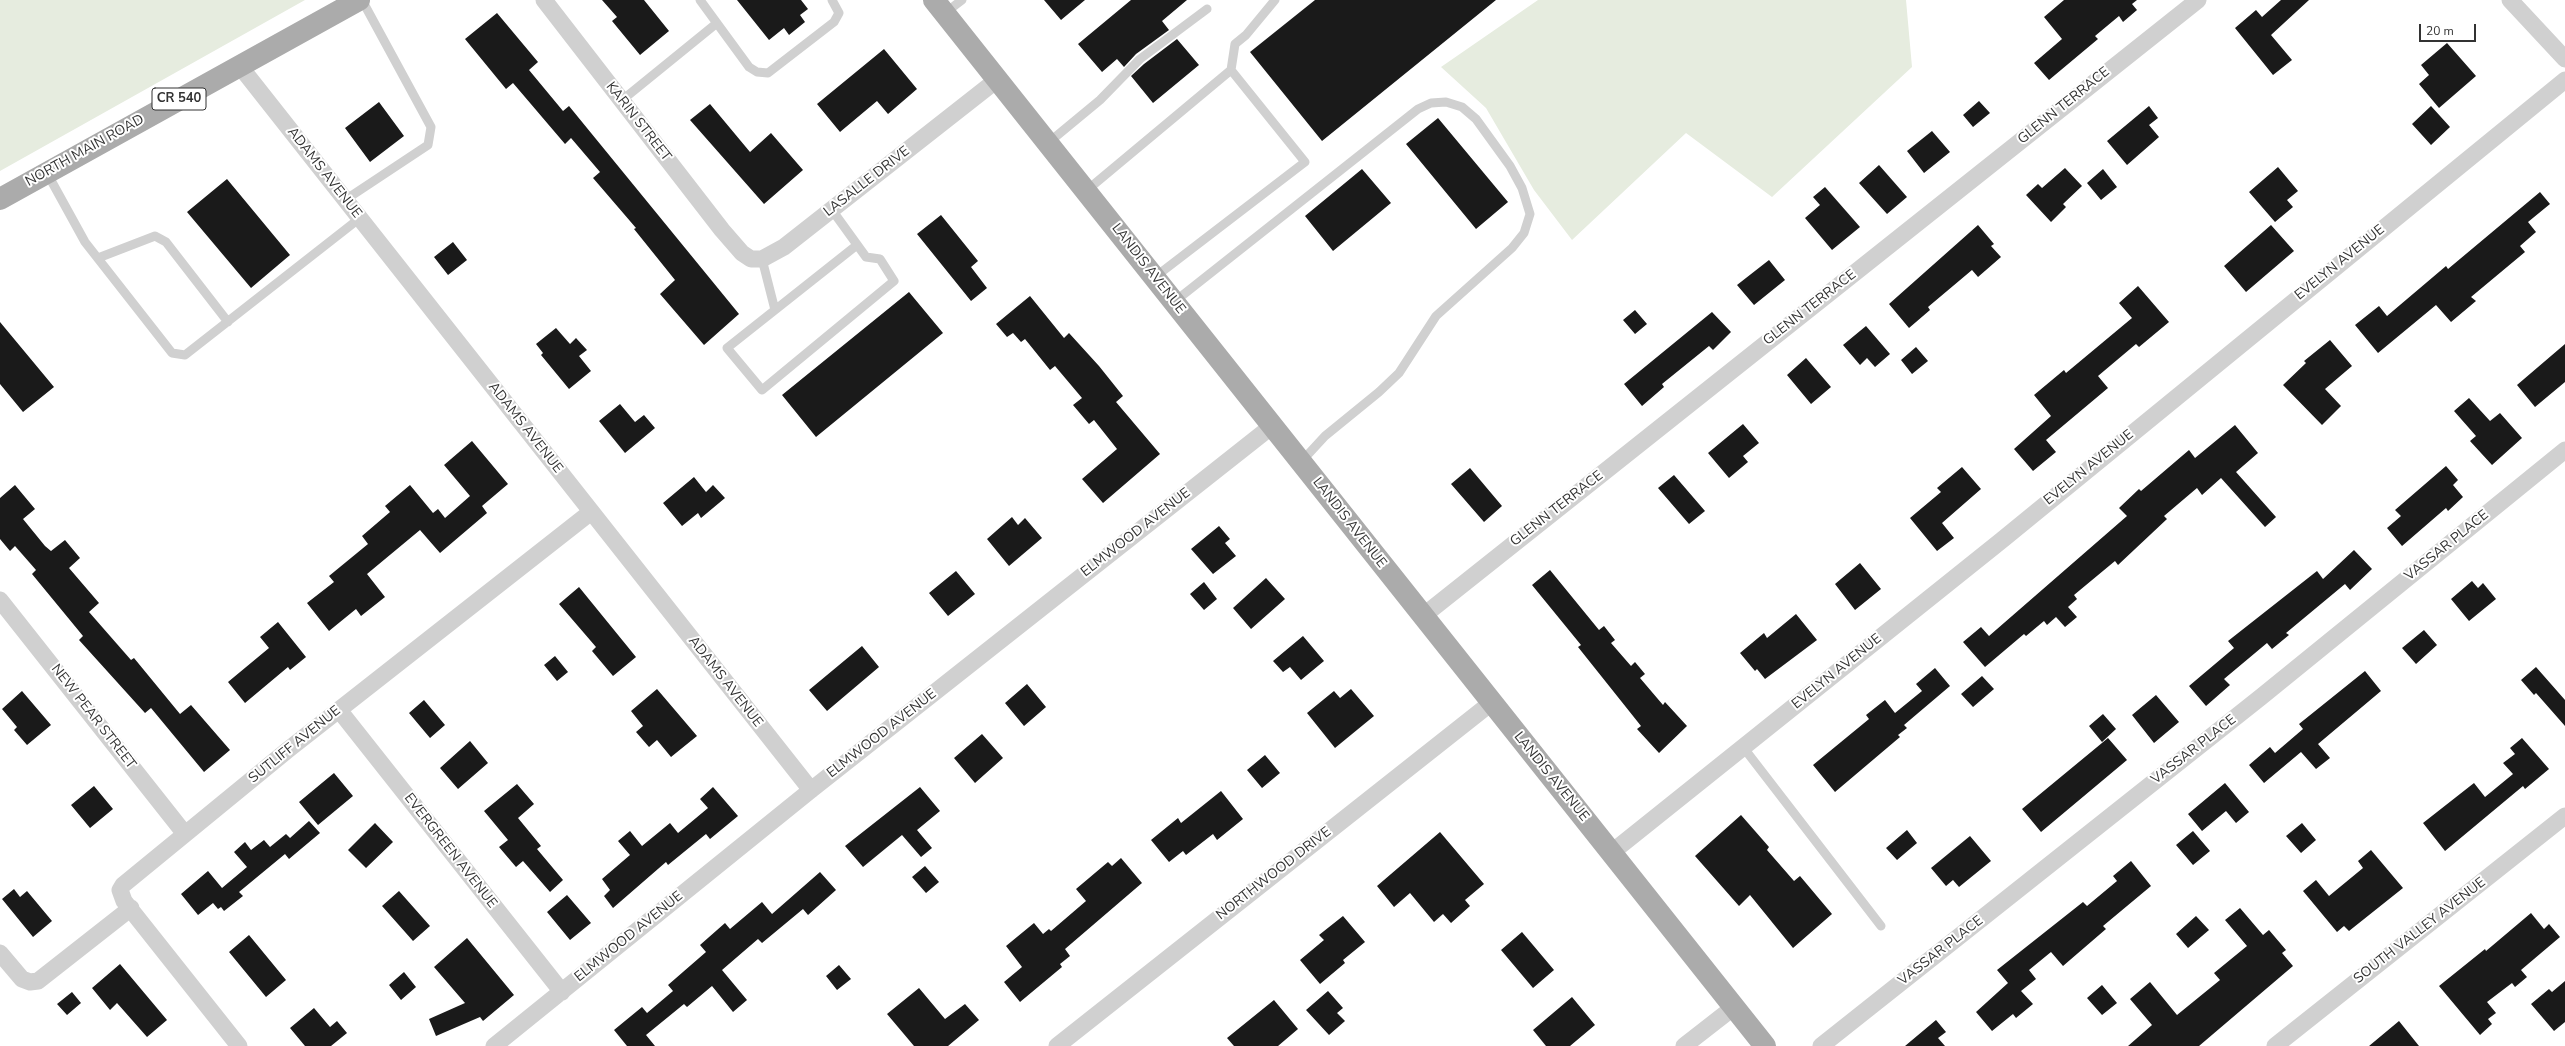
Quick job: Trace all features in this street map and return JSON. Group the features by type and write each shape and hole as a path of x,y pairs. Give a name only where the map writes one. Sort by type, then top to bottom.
{"main road":[{"name":"NORTH MAIN ROAD","path":"0,199 239,65 359,0"},
{"name":"LANDIS AVENUE","path":"940,7 1491,703 1765,1046"}],"street":[{"name":"KARIN STREET","path":"544,0 732,243 742,253 751,259 762,259"},
{"name":"GLENN TERRACE","path":"1422,616 2198,0"},
{"path":"2510,0 2565,59"},
{"name":"ADAMS AVENUE","path":"239,65 811,790"},
{"name":"LASALLE DRIVE","path":"762,259 784,247 998,80"},
{"name":"EVELYN AVENUE","path":"1611,852 2002,540 2565,80"},
{"name":"ELMWOOD AVENUE","path":"494,1046 811,790 1272,426"},
{"name":"VASSAR PLACE","path":"1821,1046 2261,697 2565,450"},
{"name":"SUTLIFF AVENUE","path":"131,908 121,896 123,885 339,710 591,512"},
{"name":"NEW PEAR STREET","path":"0,600 185,834"},
{"name":"NORTHWOOD DRIVE","path":"1057,1046 1491,703"},
{"name":"EVERGREEN AVENUE","path":"339,710 562,992"},
{"name":"SOUTH VALLEY AVENUE","path":"2275,1046 2565,816"},
{"path":"0,953 15,972 30,982 47,976 131,908 239,1046"},
{"path":"1684,1046 1734,1007"}],"lane":[{"path":"345,200 428,145 431,127 362,0"},
{"path":"700,0 749,67 758,72 768,73 834,22 839,13 832,0"},
{"path":"940,7 962,0"},
{"path":"1086,191 1231,70 1235,44 1246,35 1275,0"},
{"path":"1048,143 1100,100 1140,60 1206,9"},
{"path":"622,101 717,23"},
{"path":"1154,277 1305,162 1231,70"},
{"path":"1174,302 1418,109 1431,103 1446,102 1462,107 1476,119 1510,166 1522,188 1530,214 1524,233 1512,248 1436,316 1399,373 1379,392 1324,436 1301,462"},
{"path":"46,173 85,242 172,353 185,356 360,218"},
{"path":"832,210 866,257 880,259 894,281 762,390 727,348 857,245"},
{"path":"98,258 155,236 166,242 228,322"},
{"path":"762,259 775,310"},
{"path":"1743,747 1881,926"}],"shaded area":[{"path":"0,0 305,0 0,171"},
{"path":"1538,0 1906,0 1912,67 1772,197 1686,133 1572,240 1534,190 1486,108 1441,67"}],"building":[{"path":"602,0 644,0 669,31 640,55 612,21 617,17"},
{"path":"737,0 801,0 808,9 800,15 805,22 789,35 784,28 769,40"},
{"path":"1044,0 1085,0 1061,20"},
{"path":"1131,0 1187,0 1162,21 1169,30 1136,54 1124,67 1117,59 1102,72 1078,44"},
{"path":"1315,0 1496,0 1322,141 1250,52"},
{"path":"2064,0 2137,0 2132,4 2137,10 2123,22 2119,16 2095,36 2098,39 2049,80 2034,63 2062,39 2044,17"},
{"path":"2281,0 2309,0 2271,35 2292,60 2273,75 2235,28 2256,10 2262,17"},
{"path":"497,13 538,62 529,70 563,111 569,106 739,314 704,345 660,294 675,280 634,229 636,228 593,178 600,172 571,138 565,144 513,83 506,89 465,39"},
{"path":"1177,39 1199,65 1153,103 1131,76 1144,64"},
{"path":"2447,43 2476,76 2439,108 2419,84 2429,75 2421,65"},
{"path":"884,49 917,89 888,114 877,101 840,132 817,104"},
{"path":"1979,101 1990,113 1973,127 1963,115"},
{"path":"379,102 404,136 370,162 345,128"},
{"path":"710,104 750,152 771,133 803,170 764,204 690,120"},
{"path":"2149,106 2158,118 2149,125 2159,137 2127,165 2107,141"},
{"path":"2431,106 2450,127 2431,145 2412,124"},
{"path":"1438,118 1508,202 1476,229 1406,144"},
{"path":"1932,131 1950,152 1924,173 1907,151"},
{"path":"1879,165 1907,197 1887,214 1859,183"},
{"path":"2278,167 2298,191 2287,200 2293,207 2275,222 2249,192"},
{"path":"2065,168 2082,186 2063,204 2066,207 2051,222 2026,195 2038,184 2042,188"},
{"path":"1362,169 1391,203 1333,251 1305,216"},
{"path":"2103,169 2117,187 2101,200 2087,183"},
{"path":"227,179 290,255 251,288 187,212"},
{"path":"1825,187 1860,227 1832,250 1805,218 1820,205 1813,197"},
{"path":"2540,192 2550,204 2528,222 2536,232 2520,246 2525,252 2471,297 2476,301 2451,322 2436,305 2378,353 2355,325 2379,306 2387,316 2446,266 2448,269"},
{"path":"941,215 978,261 971,267 987,288 971,301 917,234"},
{"path":"1978,225 1994,244 1991,246 2001,257 1978,277 1972,270 1928,307 1930,310 1909,328 1889,304"},
{"path":"2271,225 2294,251 2246,292 2224,266"},
{"path":"453,242 467,260 448,275 434,257"},
{"path":"1769,260 1785,280 1754,305 1737,285"},
{"path":"2138,286 2169,322 2139,347 2136,344 2098,376 2108,388 2046,440 2056,452 2033,471 2014,449 2051,416 2034,395 2064,370 2066,373 2132,318 2119,303"},
{"path":"909,292 943,333 816,437 782,395"},
{"path":"1030,296 1064,338 1069,333 1099,366 1123,396 1116,402 1160,454 1103,503 1082,479 1117,449 1094,420 1089,424 1073,405 1082,398 1055,366 1050,370 1025,339 1021,342 1013,333 1007,337 996,324"},
{"path":"1635,310 1647,324 1635,334 1623,320"},
{"path":"1712,312 1731,332 1713,350 1709,346 1662,384 1664,387 1642,406 1624,384"},
{"path":"0,322 54,387 23,412 0,384"},
{"path":"1866,326 1890,354 1875,367 1867,358 1860,365 1843,345"},
{"path":"556,328 570,344 576,338 587,350 579,356 591,371 569,389 541,355 543,353 536,344"},
{"path":"2330,340 2352,366 2325,389 2341,406 2322,425 2283,385 2306,363 2304,361"},
{"path":"2565,344 2565,382 2535,407 2517,385"},
{"path":"1916,347 1928,361 1912,374 1901,360"},
{"path":"1806,358 1831,387 1811,404 1787,375"},
{"path":"2469,398 2490,421 2500,413 2522,438 2492,465 2470,441 2476,436 2454,411"},
{"path":"620,404 635,422 644,415 655,428 625,453 599,421"},
{"path":"1743,424 1759,443 1743,456 1748,462 1729,478 1708,453"},
{"path":"2235,425 2258,453 2236,472 2276,517 2265,527 2221,478 2202,495 2197,488 2164,516 2167,519 2118,565 2115,561 2074,595 2077,599 2068,607 2077,617 2065,627 2056,617 2047,625 2044,621 2026,636 2024,634 1985,667 1963,642 1981,627 1989,636 2127,516 2119,508 2139,489 2141,491 2189,450 2195,458"},
{"path":"472,441 508,484 482,506 487,513 440,553 420,530 367,574 385,597 361,616 356,609 329,631 307,603 334,582 329,576 368,544 362,536 390,512 385,506 410,485 433,513 438,509 445,518 470,496 444,465"},
{"path":"2446,466 2458,480 2453,485 2463,497 2448,511 2446,508 2402,546 2387,528 2401,516 2395,510"},
{"path":"1962,467 1981,489 1942,523 1954,538 1937,551 1910,518 1941,492 1937,488"},
{"path":"1470,468 1502,506 1484,522 1451,484"},
{"path":"1674,475 1705,511 1689,524 1658,488"},
{"path":"694,477 706,492 713,485 725,498 701,518 698,513 682,526 663,503"},
{"path":"15,485 35,509 23,519 45,546 51,551 65,540 80,558 69,568 99,603 89,612 131,660 134,658 180,714 191,705 230,750 204,772 151,708 145,713 79,640 83,636 32,574 36,570 15,546 10,551 0,539 0,498"},
{"path":"1012,517 1018,525 1025,518 1042,538 1009,566 987,539"},
{"path":"1219,526 1230,539 1225,543 1236,556 1213,574 1191,549"},
{"path":"2354,550 2372,569 2350,590 2345,584 2286,633 2289,635 2272,649 2267,643 2224,679 2230,685 2206,706 2189,686 2234,648 2228,641 2317,571 2323,579"},
{"path":"1860,563 1881,589 1855,610 1835,584"},
{"path":"1550,570 1599,630 1604,626 1615,640 1611,643 1631,666 1635,662 1645,674 1640,678 1663,705 1665,702 1687,726 1659,753 1637,729 1641,726 1578,647 1581,645 1532,585"},
{"path":"956,571 975,594 948,616 929,593"},
{"path":"1266,578 1285,599 1251,629 1233,608"},
{"path":"2472,581 2478,588 2483,583 2496,599 2469,621 2451,599"},
{"path":"1204,582 1217,599 1204,610 1190,594"},
{"path":"579,587 636,657 613,676 592,651 596,647 559,604"},
{"path":"1796,614 1817,640 1765,679 1757,669 1755,671 1740,653 1764,633 1767,638"},
{"path":"278,622 306,657 290,670 288,667 245,703 228,682 269,648 260,637"},
{"path":"2424,630 2437,645 2416,664 2402,648"},
{"path":"1303,636 1324,661 1301,680 1290,667 1283,672 1273,661"},
{"path":"862,646 879,667 827,711 809,690"},
{"path":"555,656 568,672 557,681 544,665"},
{"path":"2536,667 2565,700 2565,726 2536,693 2534,695 2521,680"},
{"path":"1935,668 1950,686 1904,725 1907,728 1898,735 1900,737 1835,792 1813,765 1869,719 1866,715 1885,700 1895,713 1922,691 1916,684"},
{"path":"2365,671 2381,691 2318,744 2330,758 2316,769 2301,752 2264,783 2249,765 2270,747 2275,753 2303,729 2299,724"},
{"path":"1982,676 1994,689 1973,707 1961,694"},
{"path":"1027,684 1046,707 1024,726 1005,703"},
{"path":"657,689 697,736 671,757 657,740 649,747 636,732 643,726 631,711"},
{"path":"1351,689 1374,716 1335,748 1307,713 1334,691 1340,698"},
{"path":"22,691 51,725 27,745 14,730 17,727 2,709"},
{"path":"2156,695 2179,722 2154,743 2132,715"},
{"path":"424,700 445,725 430,738 409,713"},
{"path":"2103,714 2116,729 2102,742 2089,726"},
{"path":"982,734 1003,758 975,783 954,758"},
{"path":"2108,738 2127,760 2041,832 2022,809"},
{"path":"2522,738 2549,769 2525,789 2523,786 2445,851 2423,823 2474,783 2485,797 2513,774 2503,763 2515,754 2510,748"},
{"path":"470,741 488,763 458,789 440,768"},
{"path":"1265,755 1280,773 1262,788 1247,770"},
{"path":"334,773 353,796 318,825 299,802"},
{"path":"2225,783 2249,812 2236,823 2226,811 2202,831 2188,814"},
{"path":"517,784 534,804 518,818 541,846 537,849 563,880 550,892 523,861 516,867 499,847 508,840 484,811"},
{"path":"94,786 113,809 90,828 71,805"},
{"path":"713,787 738,816 710,839 706,834 668,865 666,862 613,908 604,896 610,890 602,879 630,855 618,841 630,831 642,846 670,823 678,833 708,808 700,799"},
{"path":"920,787 940,811 917,830 932,848 921,857 902,835 863,867 845,846"},
{"path":"1221,791 1243,819 1217,840 1213,834 1186,855 1183,851 1169,862 1151,840 1178,818 1181,823"},
{"path":"1741,815 1769,847 1767,850 1794,881 1800,876 1832,914 1793,948 1750,895 1739,906 1695,856"},
{"path":"309,821 320,833 289,859 285,854 239,892 243,896 224,911 221,907 218,909 213,903 198,915 181,894 208,871 222,888 247,867 234,852 245,842 251,850 264,840 270,847 286,834 290,838"},
{"path":"375,823 393,842 366,868 348,850"},
{"path":"2302,823 2316,840 2301,853 2286,836"},
{"path":"1907,830 1917,843 1897,860 1886,848"},
{"path":"2193,831 2210,851 2193,865 2176,845"},
{"path":"1440,832 1484,884 1465,900 1470,906 1451,923 1443,914 1434,922 1410,893 1394,907 1377,886"},
{"path":"1970,836 1991,861 1959,887 1953,880 1946,886 1931,868"},
{"path":"2371,850 2403,888 2349,931 2344,926 2337,932 2303,891 2316,880 2329,896 2363,868 2358,861"},
{"path":"1121,858 1142,883 1065,949 1070,956 1060,964 1062,967 1020,1002 1004,982 1022,967 1006,946 1034,923 1043,934 1049,929 1051,931 1086,901 1076,889 1108,862 1112,866"},
{"path":"2131,861 2151,886 2103,926 2106,929 2063,966 2051,952 2029,970 2036,979 2021,991 2033,1004 2016,1018 2013,1014 1992,1031 1976,1012 2008,983 1997,970 2083,902 2087,906 2117,881 2113,876"},
{"path":"925,866 939,882 926,893 912,877"},
{"path":"820,872 836,890 808,915 803,909 762,943 758,939 722,970 747,1000 733,1012 712,986 687,1007 684,1004 646,1035 655,1046 627,1046 614,1030 642,1007 647,1013 673,991 668,985 706,952 700,945 725,923 730,929 762,902 772,914"},
{"path":"14,889 20,897 27,891 52,921 33,937 2,899"},
{"path":"399,891 430,926 413,941 382,906"},
{"path":"567,895 591,923 570,940 547,912"},
{"path":"2240,908 2263,935 2269,930 2286,950 2282,953 2293,966 2199,1046 2128,1046 2152,1025 2130,999 2150,982 2177,1015 2220,980 2214,973 2247,946 2225,920"},
{"path":"2531,913 2544,929 2549,924 2560,937 2521,970 2527,977 2515,987 2512,983 2487,1002 2496,1013 2488,1019 2492,1024 2480,1035 2439,986 2485,949 2486,951"},
{"path":"1343,916 1365,942 1343,960 1345,963 1320,984 1300,960 1324,940 1319,935"},
{"path":"2196,916 2209,930 2188,948 2176,934"},
{"path":"1522,932 1554,970 1533,988 1501,950"},
{"path":"249,935 286,980 266,997 229,952"},
{"path":"467,938 514,995 483,1021 480,1017 436,1036 429,1019 465,1003 434,967"},
{"path":"120,964 167,1020 147,1037 117,1003 110,1010 92,988"},
{"path":"839,965 851,979 837,990 826,976"},
{"path":"404,972 416,987 401,1000 389,985"},
{"path":"2565,981 2565,1022 2554,1031 2531,1004 2549,989 2552,992"},
{"path":"2102,985 2117,1003 2102,1015 2087,998"},
{"path":"919,988 945,1019 965,1004 979,1020 948,1046 914,1046 887,1014"},
{"path":"1328,991 1343,1008 1337,1013 1345,1021 1329,1035 1306,1010"},
{"path":"72,992 81,1003 67,1015 57,1004"},
{"path":"1572,997 1595,1025 1570,1046 1546,1046 1533,1030"},
{"path":"1274,1000 1298,1029 1278,1046 1234,1046 1227,1038"},
{"path":"314,1008 330,1027 337,1021 347,1033 331,1046 305,1046 290,1028"},
{"path":"1936,1020 1946,1032 1938,1038 1945,1046 1905,1046"},
{"path":"2399,1021 2419,1046 2369,1046"}]}
